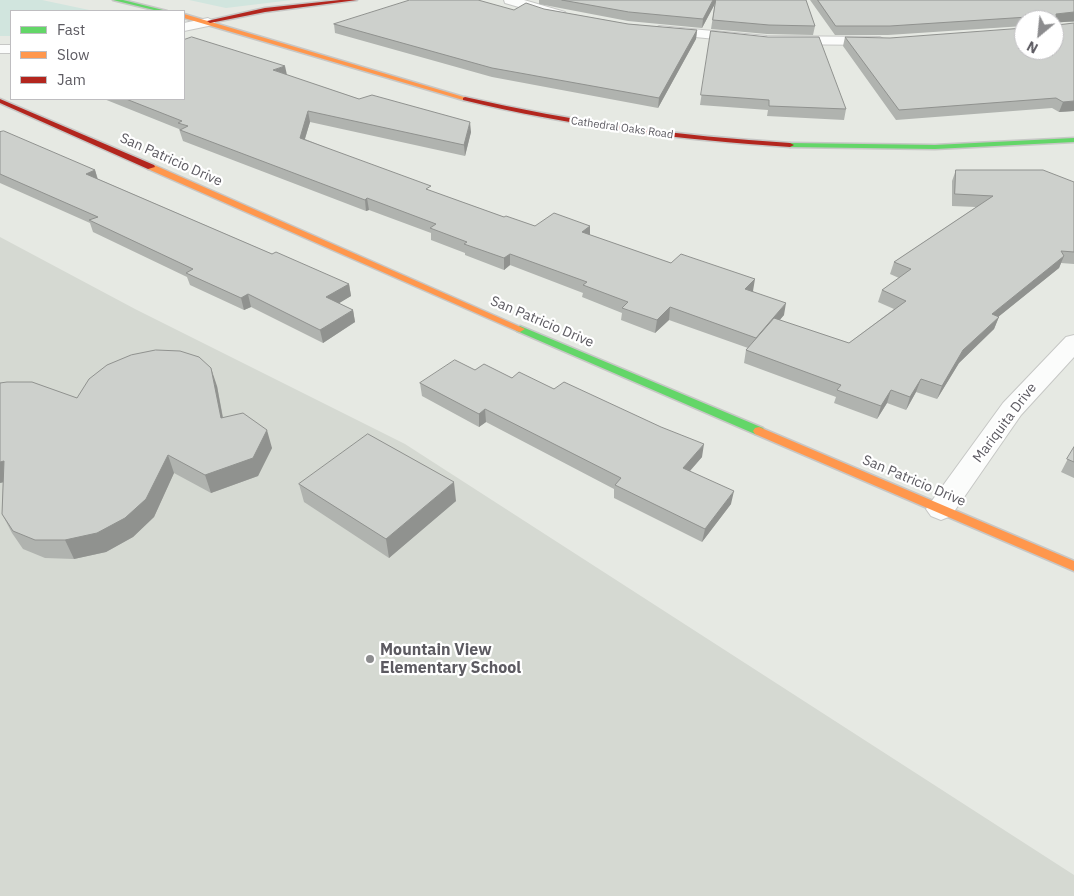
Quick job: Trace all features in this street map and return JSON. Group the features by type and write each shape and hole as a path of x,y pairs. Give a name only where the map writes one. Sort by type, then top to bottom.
{"street":[{"path":"116,0 160,10"},
{"path":"185,27 265,10 354,0"},
{"path":"510,0 544,12 577,18"},
{"name":"Cathedral Oaks Road","path":"185,16 468,99 522,112 602,126 688,137 796,146 955,148 1074,140"},
{"path":"648,29 819,42 898,40"},
{"name":"San Patricio Drive","path":"0,101 506,323 1074,566"},
{"name":"Mariquita Drive","path":"941,509 1012,409 1074,342"}],"shaded area":[{"path":"0,0 42,0 89,10 10,10 10,36 0,36"},
{"path":"189,0 292,0 226,8"},
{"name":"Mountain View Elementary School","path":"0,237 135,309 405,444 1074,875 1074,896 0,896"}],"building":[{"path":"410,0 478,0 514,10 526,3 544,9 628,24 697,30 659,98 492,68 334,24"},
{"path":"562,0 713,0 703,19 629,12"},
{"path":"716,0 806,0 815,26 769,25 713,20"},
{"path":"818,0 1074,0 1074,12 1064,13 1064,10 1014,10 1014,18 890,26 836,26"},
{"path":"1074,23 1074,101 1063,102 1056,98 899,110 845,37 890,38 1014,29 1014,60 1064,60 1064,24"},
{"path":"711,31 768,37 819,37 846,109 769,106 769,100 701,95"},
{"path":"192,37 285,66 273,70 359,99 372,95 470,122 464,145 308,111 300,138 431,186 426,189 504,217 506,216 535,226 554,213 590,226 582,232 671,263 681,254 755,279 745,289 786,303 756,338 670,307 657,320 622,308 628,302 583,285 587,282 510,254 504,258 464,244 467,242 430,228 436,224 367,198 365,200 180,130 188,126 178,123 182,121 129,100 185,100 185,40"},
{"path":"4,131 95,170 86,174 272,254 276,252 349,284 326,297 353,310 320,330 248,294 241,298 186,273 193,269 89,220 98,217 0,174 0,132"},
{"path":"956,170 1043,170 1074,182 1074,252 1061,251 1064,256 992,314 999,317 963,350 942,386 921,379 910,397 891,390 881,406 837,390 841,385 746,350 774,318 849,343 906,301 882,290 911,269 894,262 993,196 955,194"},
{"path":"156,350 180,351 199,357 211,368 221,418 243,413 267,430 253,458 205,475 168,455 146,499 125,518 97,533 65,540 35,540 13,531 2,514 4,461 0,462 0,383 32,382 77,398 89,379 107,365 131,355"},
{"path":"455,360 475,370 484,364 512,378 519,372 554,389 564,382 661,427 704,444 683,468 734,491 705,529 615,485 621,478 485,409 479,414 420,383"},
{"path":"368,434 454,482 386,539 299,484"},
{"path":"1074,447 1074,462 1067,459"}],"traffic: fast":[{"path":"116,0 160,10"},
{"path":"790,145 935,147 1074,140"},
{"path":"520,329 759,431"}],"traffic: slow":[{"path":"185,16 465,99"},
{"path":"151,167 520,329"},
{"path":"759,431 1074,566"}],"traffic: jam":[{"path":"210,21 265,10 354,0"},
{"path":"465,99 545,116 626,130 790,145"},
{"path":"0,101 151,167"}],"place":[{"name":"Mountain View Elementary School","path":"370,659"}]}
